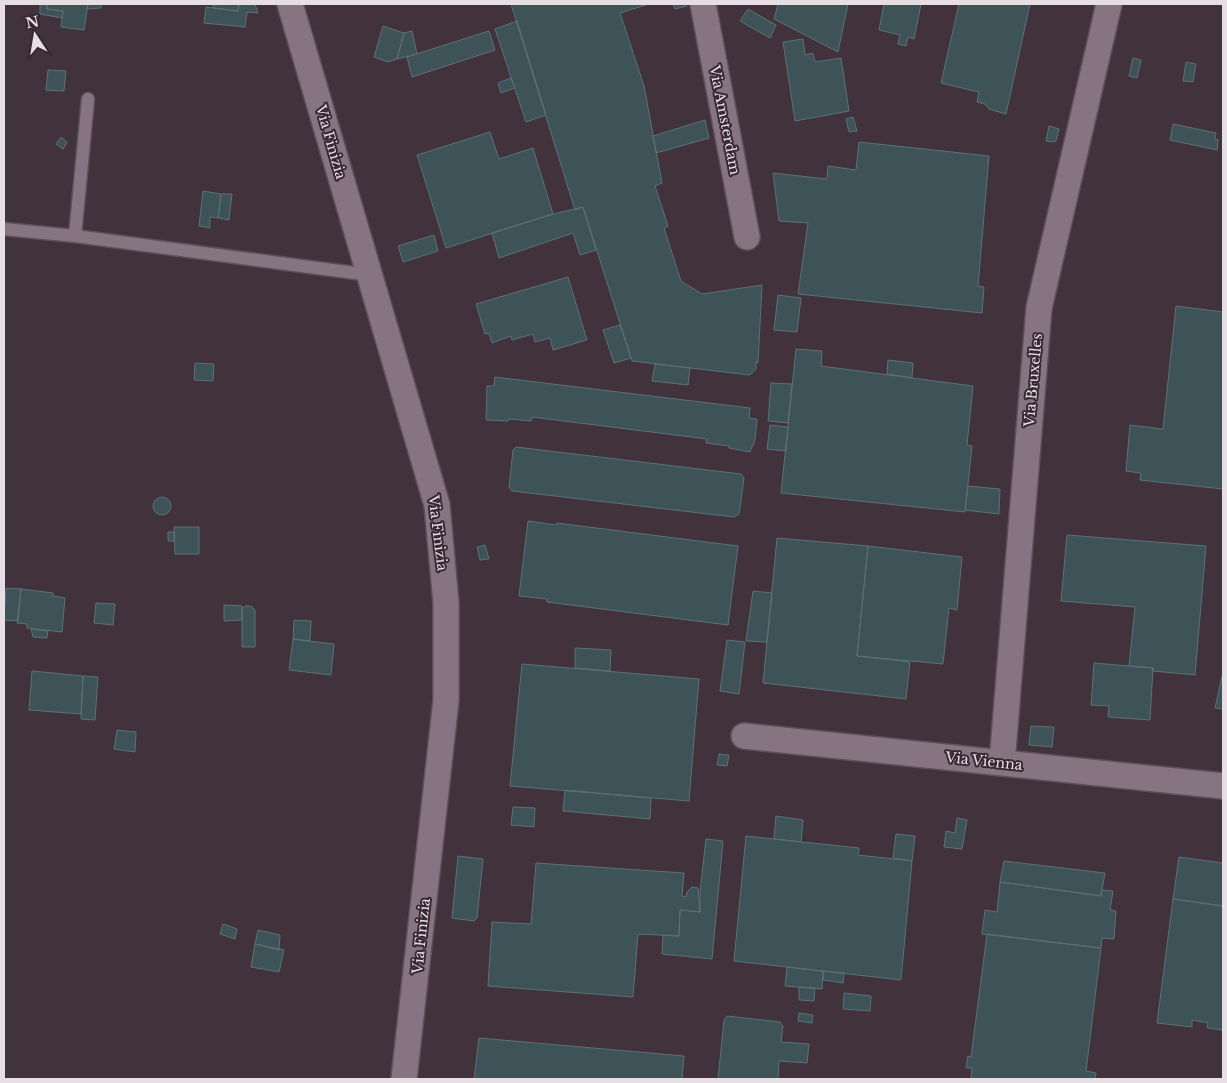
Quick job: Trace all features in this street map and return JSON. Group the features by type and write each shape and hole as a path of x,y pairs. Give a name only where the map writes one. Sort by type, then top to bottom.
{"street":[{"name":"Via Finizia","path":"290,4 437,505 446,602 446,700 404,1079"},
{"name":"Via Amsterdam","path":"703,4 747,237"},
{"name":"Via Bruxelles","path":"1002,763 1039,308 1109,4"},
{"name":"Via Vienna","path":"744,736 1223,786"}],"lane":[{"path":"75,236 88,98"},
{"path":"4,230 75,236 370,275"}],"building":[{"path":"40,4 47,4 47,9 63,11 62,18 40,14"},
{"path":"47,4 88,4 84,30 61,27 63,11 47,9"},
{"path":"88,4 101,4 101,8 87,9"},
{"path":"213,4 239,4 238,11 213,8"},
{"path":"239,4 255,4 258,13 247,12 245,27 204,23 206,7 238,11"},
{"path":"511,4 649,4 620,13 644,86 662,183 655,186 668,226 664,228 681,281 702,294 762,285 758,363 756,362 756,369 749,375 632,361 583,207 575,210"},
{"path":"673,4 686,4 687,6 675,9"},
{"path":"778,4 848,4 838,52 774,19"},
{"path":"884,4 921,4 914,39 908,37 906,46 898,44 900,35 879,30"},
{"path":"959,4 1030,4 1006,114 989,109 985,104 977,102 979,92 941,83"},
{"path":"748,9 776,25 770,38 740,21"},
{"path":"517,21 546,115 526,122 495,29"},
{"path":"383,26 404,33 397,59 388,62 374,57"},
{"path":"412,31 417,54 397,59 404,33"},
{"path":"489,31 495,50 412,77 407,57"},
{"path":"803,39 805,55 813,53 815,62 841,58 849,111 795,121 783,42"},
{"path":"1133,58 1141,60 1137,78 1129,76"},
{"path":"1186,62 1196,64 1193,82 1183,81"},
{"path":"48,70 66,71 64,91 46,90"},
{"path":"511,78 515,88 501,93 498,83"},
{"path":"853,117 857,131 849,132 846,119"},
{"path":"705,120 709,138 656,153 653,136"},
{"path":"1173,124 1216,133 1215,139 1218,140 1217,150 1170,140"},
{"path":"1049,126 1059,129 1056,141 1046,141"},
{"path":"490,132 499,159 533,148 553,214 446,248 417,155"},
{"path":"61,137 67,142 63,149 56,144"},
{"path":"859,142 989,156 978,286 984,287 982,313 798,294 808,223 779,221 773,173 827,179 828,166 856,170"},
{"path":"203,191 221,194 218,218 210,217 210,228 199,226"},
{"path":"221,194 232,194 229,220 218,218"},
{"path":"583,207 596,250 580,255 573,233 499,258 492,233 553,214"},
{"path":"434,235 438,251 403,262 398,246"},
{"path":"568,277 587,340 553,350 550,338 535,342 533,334 512,340 511,336 492,343 489,333 485,334 476,304"},
{"path":"778,295 801,298 797,332 774,330"},
{"path":"1176,306 1223,312 1223,489 1140,480 1141,473 1126,471 1130,425 1163,429"},
{"path":"620,325 631,358 614,363 603,330"},
{"path":"796,349 822,351 821,366 973,386 967,445 972,446 965,512 781,493"},
{"path":"888,360 913,363 912,378 887,374"},
{"path":"195,363 214,364 213,381 194,380"},
{"path":"655,364 690,368 688,385 652,381"},
{"path":"495,377 750,408 749,418 757,419 755,440 750,452 729,448 729,446 706,443 707,439 532,417 531,421 509,419 508,421 486,420 487,386 494,386"},
{"path":"771,383 792,384 788,423 768,421"},
{"path":"770,425 788,427 786,451 767,449"},
{"path":"516,447 741,474 744,478 739,514 734,517 512,491 509,487 513,450"},
{"path":"968,486 1000,489 999,514 965,510"},
{"path":"162,497 168,500 171,506 168,512 162,515 156,512 153,506 156,500"},
{"path":"528,521 738,546 728,625 547,602 547,599 519,596"},
{"path":"174,527 199,527 199,554 175,554"},
{"path":"168,532 174,532 174,541 168,541"},
{"path":"1067,535 1206,546 1195,675 1153,671 1153,668 1129,666 1135,607 1061,601"},
{"path":"777,538 868,546 857,656 910,662 906,699 763,683"},
{"path":"485,545 489,559 480,560 477,547"},
{"path":"868,546 962,557 957,610 949,608 943,664 857,656"},
{"path":"6,588 21,589 18,621 4,620"},
{"path":"21,589 53,593 53,596 65,598 62,632 27,628 27,624 17,623"},
{"path":"753,591 772,593 767,642 746,641"},
{"path":"96,603 115,604 113,625 94,623"},
{"path":"224,605 242,606 242,620 224,621"},
{"path":"251,606 255,610 255,647 242,647 242,608"},
{"path":"294,620 311,621 310,641 293,639"},
{"path":"31,629 48,631 47,638 33,637"},
{"path":"293,639 334,644 331,675 289,670"},
{"path":"727,640 745,642 739,694 720,691"},
{"path":"575,648 611,650 610,671 575,668"},
{"path":"1094,663 1153,668 1150,720 1108,717 1109,706 1091,705"},
{"path":"522,664 699,679 689,801 510,786"},
{"path":"32,671 83,676 81,714 29,710"},
{"path":"1223,672 1223,709 1215,708"},
{"path":"83,676 98,677 95,720 81,719"},
{"path":"1031,726 1054,727 1052,747 1029,745"},
{"path":"117,730 136,732 135,752 114,749"},
{"path":"719,754 729,755 727,766 717,765"},
{"path":"565,790 651,798 650,819 563,811"},
{"path":"513,807 535,808 534,827 511,825"},
{"path":"776,816 803,820 801,842 774,839"},
{"path":"957,818 967,820 962,849 944,847 946,831 955,833"},
{"path":"896,834 915,836 912,861 893,858"},
{"path":"746,836 859,848 858,855 912,861 901,980 734,961"},
{"path":"706,839 723,841 712,959 662,954 663,935 679,936 680,910 700,912 700,892"},
{"path":"458,856 483,859 477,918 474,921 452,918"},
{"path":"1179,857 1223,863 1223,906 1173,899"},
{"path":"1004,861 1105,873 1101,896 1000,882"},
{"path":"536,863 684,873 682,896 686,897 687,892 692,887 698,888 700,912 680,910 679,936 638,934 633,997 488,986 492,922 531,924"},
{"path":"1000,882 1101,896 1102,890 1113,891 1110,910 1116,911 1114,939 1102,938 1101,948 982,934 985,910 997,912"},
{"path":"1173,899 1223,906 1223,1030 1207,1028 1208,1023 1192,1020 1192,1027 1157,1023"},
{"path":"223,924 237,929 235,939 220,934"},
{"path":"258,930 280,935 279,950 255,944"},
{"path":"987,934 1101,948 1086,1071 1096,1073 1095,1079 971,1079 972,1068 966,1068 968,1056 971,1057"},
{"path":"255,944 284,950 279,972 251,967"},
{"path":"787,967 823,971 822,989 785,986"},
{"path":"823,971 844,973 843,983 823,980"},
{"path":"799,987 815,988 814,1001 799,1000"},
{"path":"844,993 871,996 870,1011 843,1009"},
{"path":"799,1013 813,1015 812,1023 798,1021"},
{"path":"727,1016 780,1022 783,1026 781,1042 809,1044 807,1063 779,1061 778,1079 718,1079 724,1020"},
{"path":"479,1038 684,1056 682,1079 474,1079"}]}
